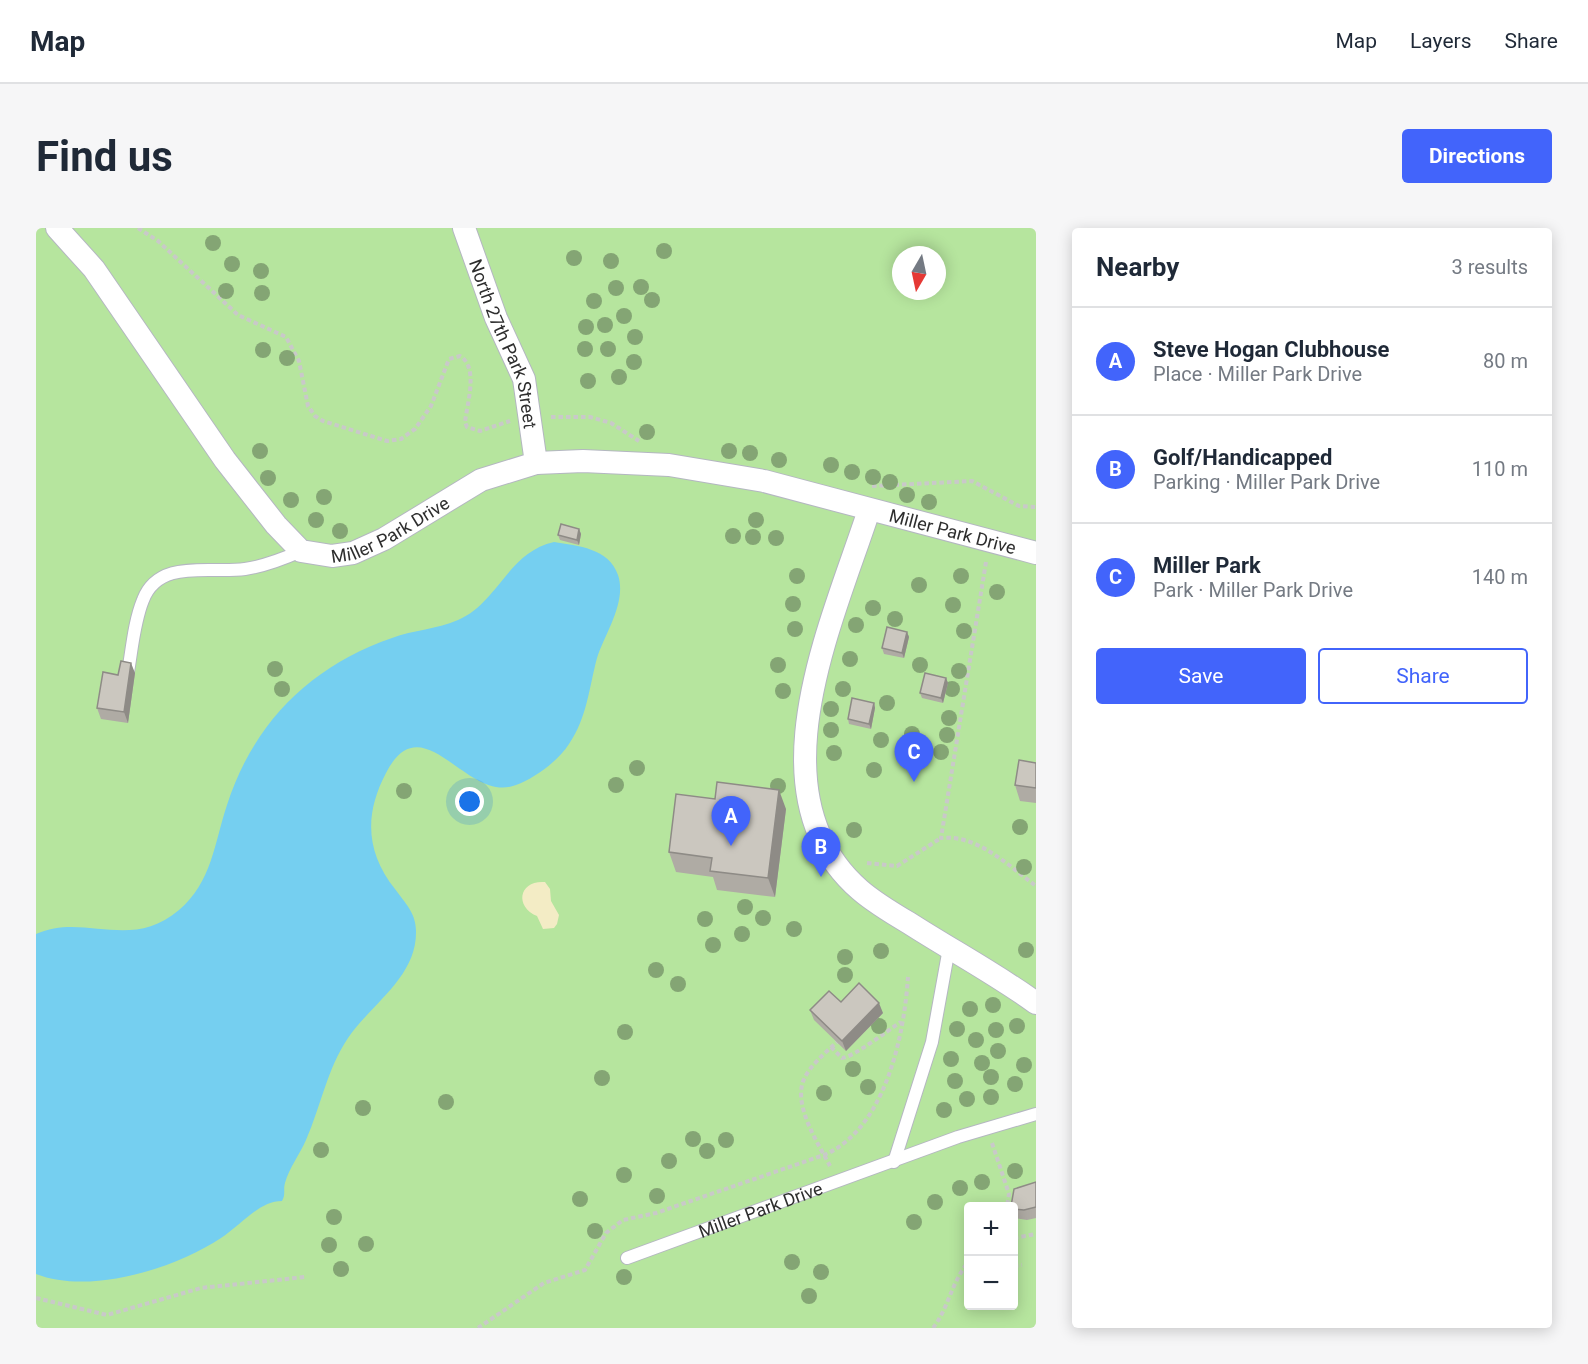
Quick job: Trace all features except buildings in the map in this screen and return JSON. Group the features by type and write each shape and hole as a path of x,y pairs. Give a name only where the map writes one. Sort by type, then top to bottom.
{"street":[{"name":"Miller Park Drive","path":"57,228 94,269 225,460 276,525 302,551 332,556 353,553 384,539 481,480 536,463 583,460 669,465 764,481 1036,553"},
{"name":"North 27th Park Street","path":"464,228 488,298 524,379 536,463"},
{"name":"Miller Park Drive","path":"869,510 818,666 806,729 804,768 808,796 820,834 832,858 859,890 1036,1004"}],"lane":[{"path":"128,672 143,599 158,579 169,573 187,570 244,569 267,565 302,551"},
{"path":"894,1162 932,1042 949,948"},
{"name":"Miller Park Drive","path":"627,1258 987,1128 1036,1114"}],"path":[{"path":"942,838 989,541"},
{"path":"832,858 897,866 942,838 959,838 974,843 1036,886"},
{"path":"1028,880 1036,881"},
{"path":"478,1328 544,1284 585,1270 606,1233 623,1220 656,1213 824,1155 849,1141 872,1113 889,1072 902,1022 908,977"},
{"path":"831,1047 842,1058 851,1057 875,1038 902,1022"},
{"path":"837,1042 805,1076 801,1092 805,1112 838,1183"},
{"path":"987,1128 1009,1194 1008,1202"},
{"path":"1018,1237 1036,1234"},
{"path":"1018,1266 1022,1265"},
{"path":"933,1328 945,1309 951,1288 964,1268"},
{"path":"36,1298 107,1315 201,1288 304,1277"}],"green space":[{"path":"36,228 1036,228 1036,1328 36,1328"}],"sand":[{"path":"545,882 550,889 551,901 559,915 554,928 543,929 537,916 525,906 523,894 530,885"}],"water":[{"path":"554,542 592,550 608,559 614,566 620,585 617,607 597,658 580,724 559,757 538,773 516,785 498,787 480,781 430,750 415,747 400,754 386,773 374,804 371,833 378,861 385,875 412,913 416,925 414,947 401,976 358,1025 341,1050 329,1075 306,1140 287,1177 282,1201 258,1209 221,1238 180,1260 156,1269 131,1276 81,1282 58,1280 36,1274 36,934 54,928 125,930 143,928 161,922 179,910 199,887 205,875 227,805 252,749 288,702 335,665 362,650 400,635 450,623 472,612 525,556"}],"place":[{"name":"Miller Park","path":"914,782"},
{"name":"Steve Hogan Clubhouse","path":"731,846"},
{"name":"Golf/Handicapped","path":"821,877"}]}
